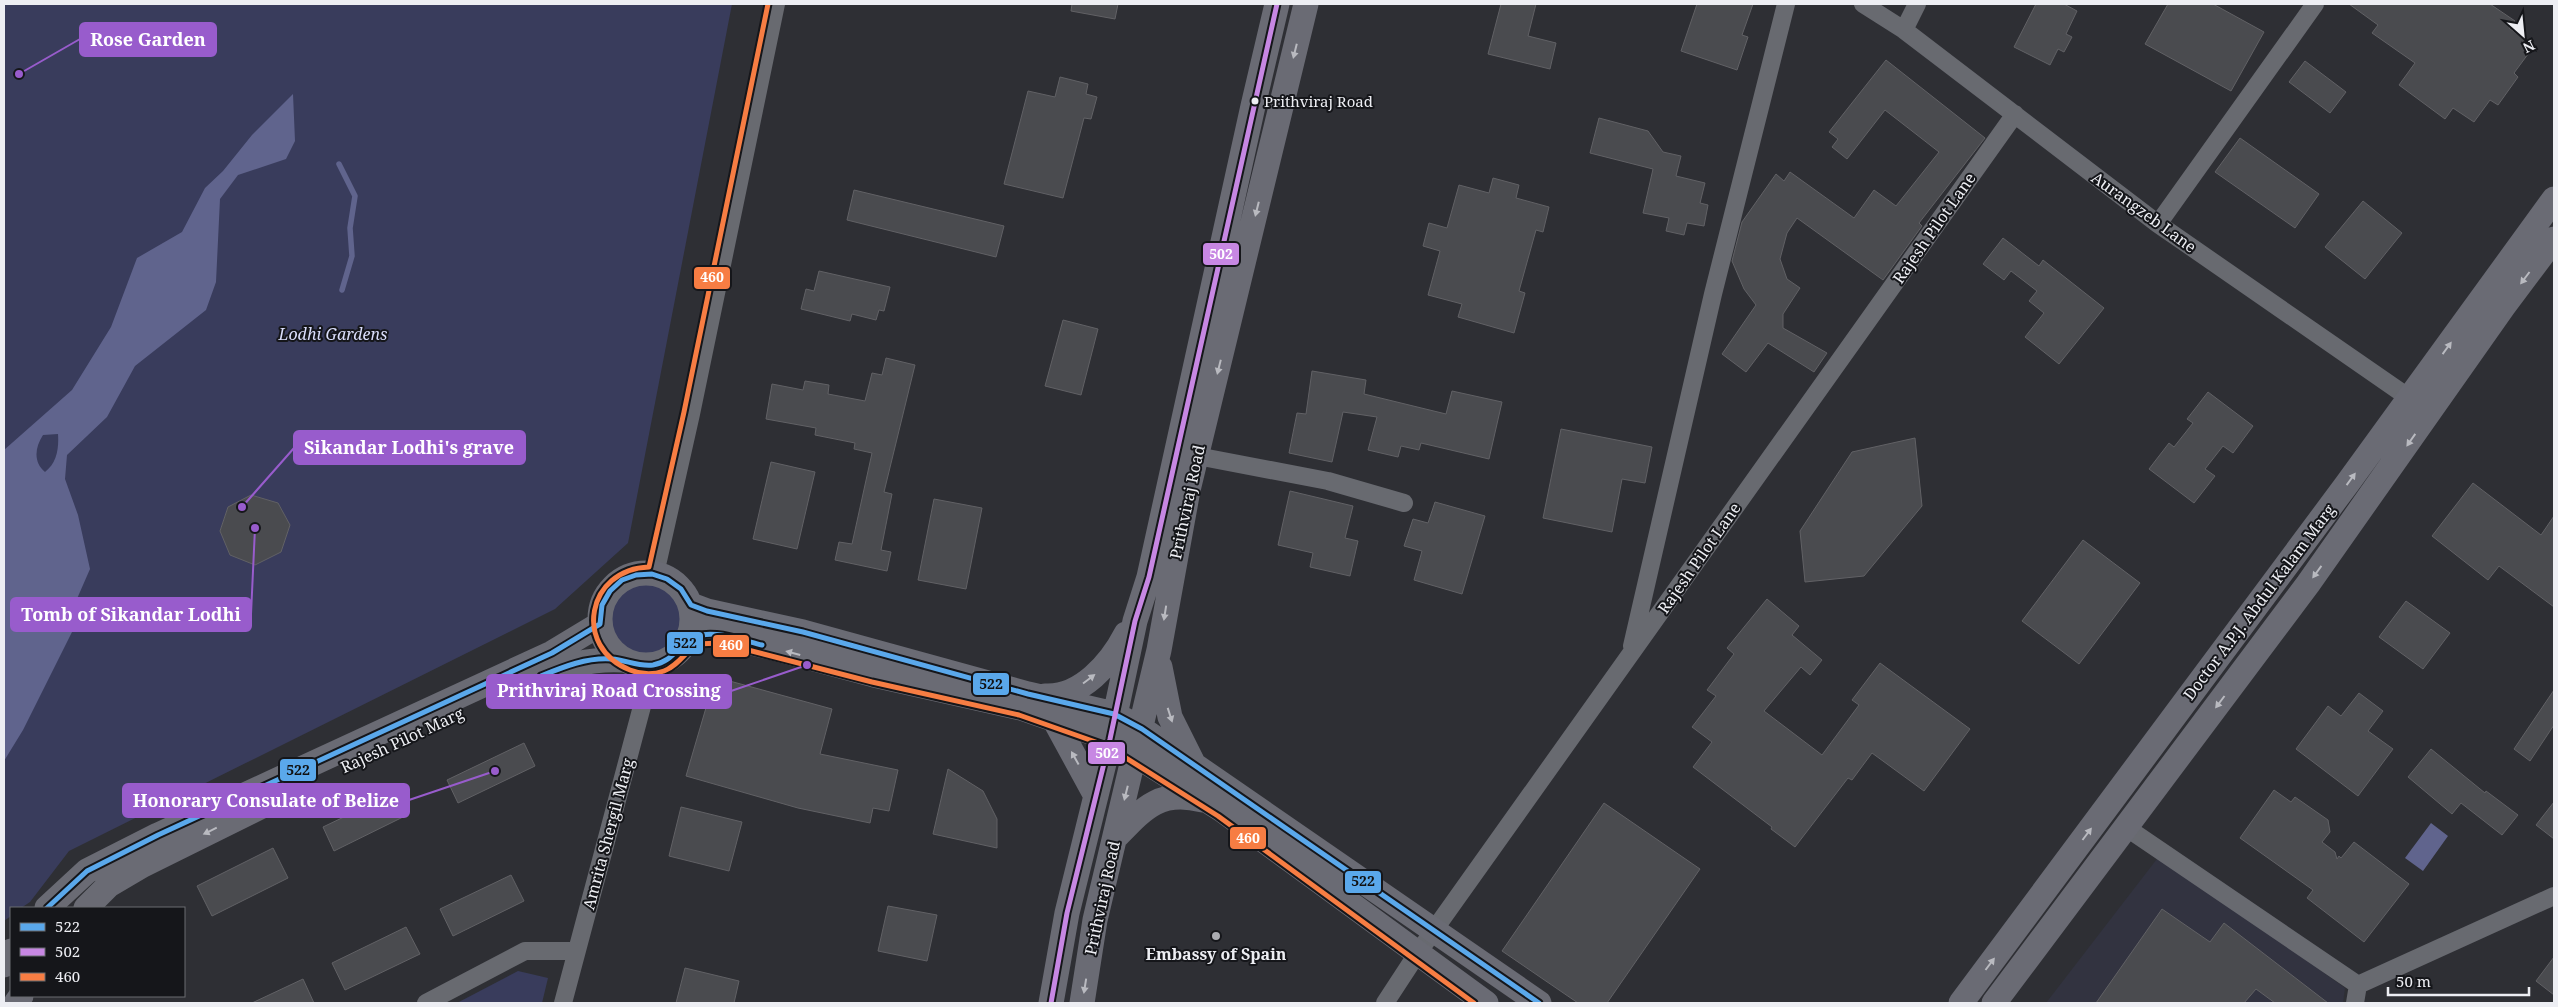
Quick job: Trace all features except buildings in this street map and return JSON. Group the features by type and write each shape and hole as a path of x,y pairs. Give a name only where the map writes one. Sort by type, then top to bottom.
{"main road":[{"name":"Prithviraj Road","path":"1050,1003 1067,913 1110,740 1134,621 1148,577 1252,106 1277,4"},
{"name":"Prithviraj Road","path":"1082,1003 1095,920 1142,729 1159,650 1188,490 1306,4"},
{"name":"Doctor A.P.J. Abdul Kalam Marg","path":"1961,1003 2410,398 2554,199"},
{"name":"Doctor A.P.J. Abdul Kalam Marg","path":"1994,1003 2308,584 2431,412 2503,307 2554,239"},
{"path":"655,574 674,582 684,592 691,605 693,626 688,640 674,657 653,665 638,665 624,660 608,645 600,624 603,603 615,585 634,575 655,574"},
{"path":"691,605 707,611 803,632 1028,694 1114,714 1142,729 1539,1003"},
{"path":"1028,694 1062,696 1078,687 1107,663 1134,621"},
{"name":"Rajesh Pilot Marg","path":"48,907 88,871 158,835 552,653 600,624"},
{"path":"688,640 698,635 732,638 874,675 1021,708 1110,740 1222,810 1486,1003"},
{"path":"1159,650 1161,680 1170,717 1188,757 1203,771"},
{"name":"Rajesh Pilot Marg","path":"87,907 109,886 143,865 297,789 561,667 582,661 624,660"},
{"path":"1054,719 1096,796"},
{"path":"1115,838 1142,811 1157,802 1174,796 1204,800 1222,810"},
{"path":"4,965 10,953"}],"street":[{"path":"655,574 691,414 776,4"},
{"path":"1630,654 1713,294 1786,4"},
{"name":"Aurangzeb Lane","path":"1863,4 1904,30 2158,224 2431,412"},
{"path":"1904,30 1917,4"},
{"path":"2158,224 2315,4"},
{"name":"Rajesh Pilot Lane","path":"1385,1003 1433,930 2014,114"},
{"path":"1196,456 1328,481 1404,503"},
{"name":"Amrita Shergil Marg","path":"563,1003 653,665"},
{"path":"2127,828 2358,985"},
{"path":"2358,985 2554,896"},
{"path":"426,1003 525,951 576,951"},
{"path":"2355,1003 2358,985"}],"shaded area":[{"path":"293,94 295,141 286,159 238,175 220,199 216,282 206,310 135,366 107,417 67,455 65,479 78,515 90,569 76,601 73,630 23,730 4,761 4,450 72,390 111,327 137,258 182,232 205,188 223,171 252,135","holes":["58,434 55,460 45,472 38,464 36,454 38,444 43,435"]},
{"path":"2431,823 2448,836 2423,871 2405,858"},
{"path":"2160,855 2345,988 2343,1003 2046,1003"}],"green space":[{"name":"Lodhi Gardens","path":"4,4 732,4 628,543 555,609 69,851 30,902 22,907 10,907 10,917 4,921"},
{"path":"644,581 658,584 670,592 678,604 681,618 678,632 670,644 658,652 644,655 630,652 618,644 610,632 607,618 610,604 618,592 630,584"},
{"path":"518,971 548,978 542,1003 457,1003"}],"waterway":[{"path":"339,164 355,196 350,228 352,256 342,290"}],"transit line":[{"name":"460","path":"768,4 684,412 649,567 628,571 612,581 600,594 594,611 594,628 600,644 612,659 630,670 651,673 669,669 696,644 721,643 872,682 1019,715 1107,746 1218,816 1474,1003"},
{"name":"502","path":"1051,1003 1067,913 1110,739 1135,621 1149,577 1277,4"},
{"name":"522","path":"48,907 87,871 158,835 552,653 600,624 602,605 610,591 622,580 636,575 652,574 667,579 681,589 691,605 707,611 803,632 1028,694 1114,714 1142,729 1539,1003"},
{"name":"522","path":"541,676 567,666 593,660 612,659 643,665 659,664 668,659 687,641 704,635 714,634 762,645"}],"place":[{"name":"Rose Garden","path":"19,74"},
{"name":"Prithviraj Road","path":"1255,101"},
{"name":"Sikandar Lodhi's grave","path":"242,507"},
{"name":"Tomb of Sikandar Lodhi","path":"255,528"},
{"name":"Prithviraj Road Crossing","path":"807,665"},
{"name":"Honorary Consulate of Belize","path":"495,771"},
{"name":"Embassy of Spain","path":"1216,936"}]}
